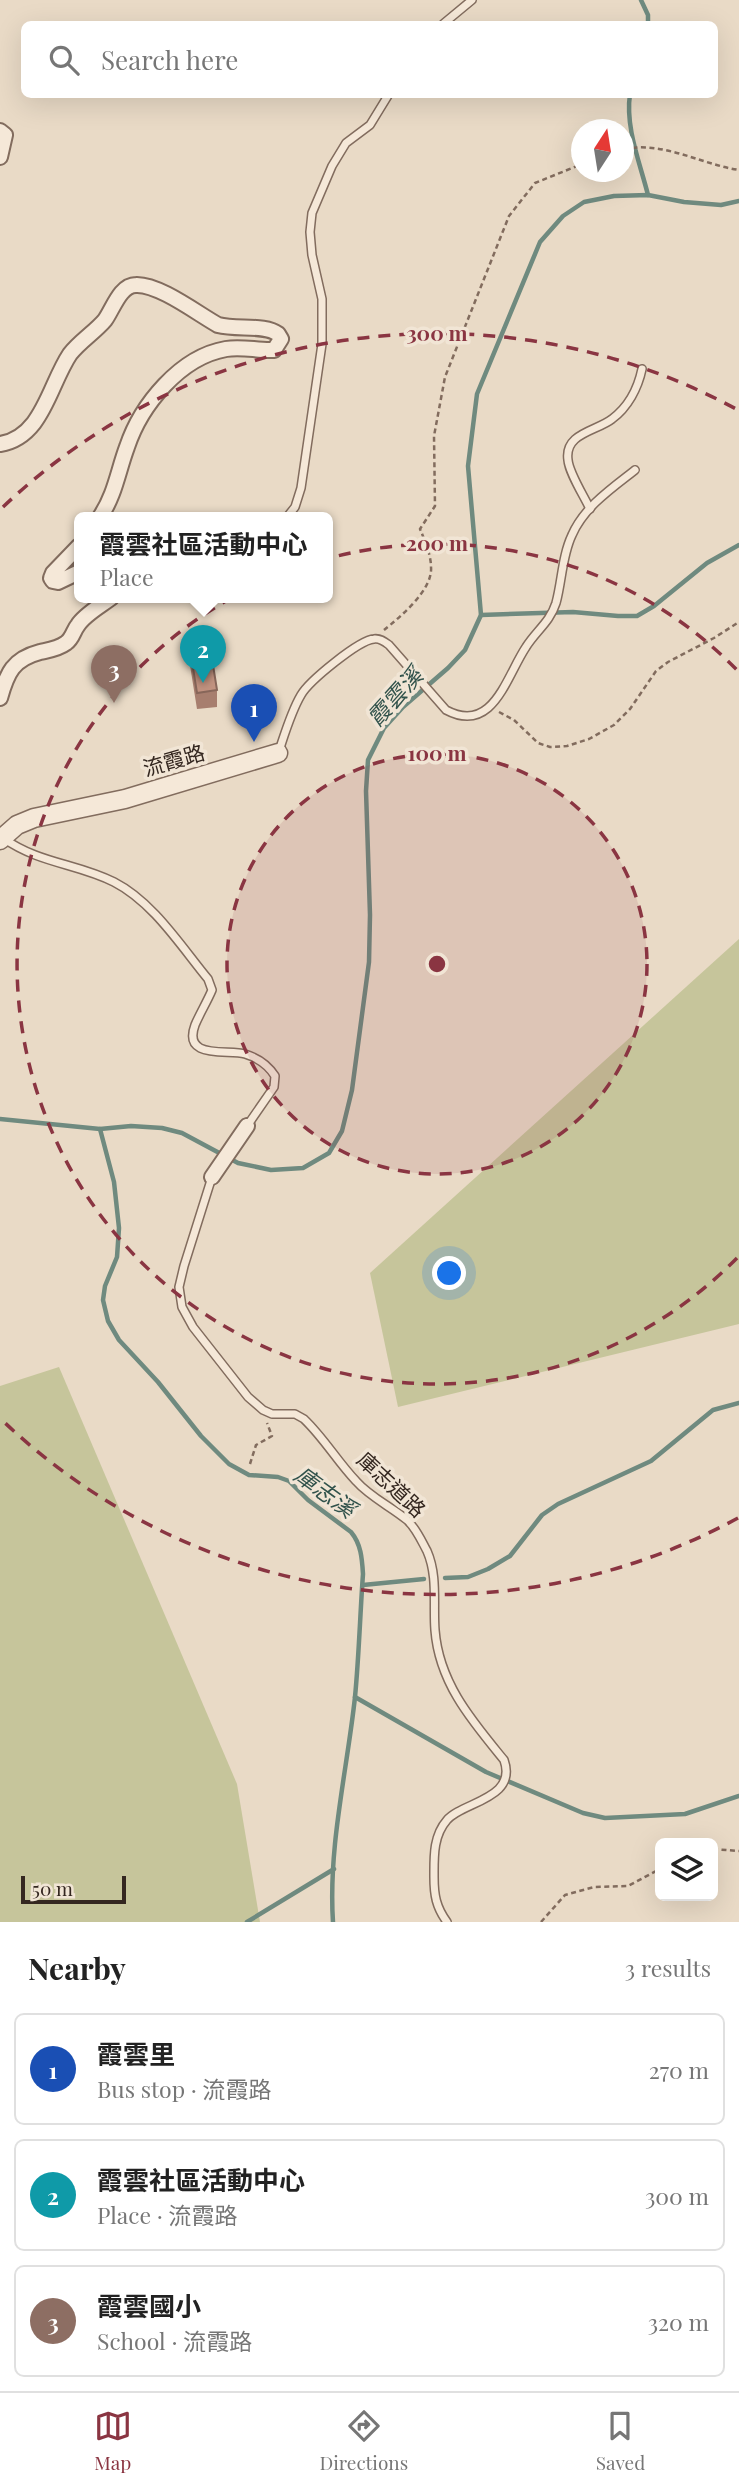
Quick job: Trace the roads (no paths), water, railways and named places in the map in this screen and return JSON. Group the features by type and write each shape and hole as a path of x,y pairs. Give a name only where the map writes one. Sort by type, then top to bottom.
{"street":[{"path":"0,131 5,135 0,157"},
{"path":"0,444 19,439 28,432 71,354 104,320 126,288 132,285 149,287 218,325 231,328 266,328 278,334 281,340 274,350 226,349 200,356 155,397 131,434 116,484 103,512"},
{"path":"74,551 52,573 51,578 58,582 74,574"},
{"path":"0,698 10,670 19,660 68,642 84,618 104,603"},
{"name":"流霞路","path":"1,838 17,825 34,818 125,799 278,753"},
{"path":"212,1178 247,1126"}],"lane":[{"path":"447,21 472,0"},
{"path":"291,512 301,488 322,344 322,299 310,232 312,213 332,166 346,143 370,125 387,98"},
{"path":"635,470 590,509 568,461 569,449 581,434 614,418 632,397 639,384 642,369"},
{"name":"流霞路","path":"278,753 295,706 314,678 374,639 389,645 446,710 457,716 472,716 490,707 501,693 528,643 546,624 556,604 562,568 572,535 590,509"},
{"path":"1,838 37,858 111,880 131,891 147,906 208,979 212,990 194,1026 193,1037 198,1046 208,1052 242,1053 256,1058 270,1067 275,1076 274,1087 247,1126"},
{"name":"庫志道路","path":"212,1178 184,1266 180,1287 182,1307 193,1327 248,1397 272,1414 295,1414 304,1419 356,1481 408,1521 417,1532 428,1554 433,1573 435,1630 439,1657 450,1688 468,1716 504,1760 506,1773 495,1793 449,1818 436,1841 434,1897 447,1922"}],"waterway":[{"path":"641,0 648,21"},
{"path":"630,98 631,132 648,195"},
{"name":"霞雲溪","path":"0,1119 100,1129 131,1126 162,1128 182,1133 238,1163 271,1170 303,1168 329,1153 342,1131 352,1090 369,962 366,791 368,760 384,728 465,650 481,615 468,466 477,394 540,242 563,216 584,202 614,196 648,195 721,205 739,201"},
{"path":"481,615 573,612 637,616 654,606 707,563 739,545"},
{"name":"庫志溪","path":"100,1129 114,1182 119,1228 117,1257 105,1286 103,1300 108,1321 119,1340 158,1382 201,1436 229,1464 249,1475 278,1477 289,1481 308,1500 351,1532 359,1546 363,1574 358,1666 333,1866 333,1922"},
{"path":"445,1578 468,1577 510,1556 542,1515 558,1504 651,1461 713,1410 739,1403"},
{"path":"363,1585 424,1579"},
{"path":"355,1697 486,1772 583,1813 605,1818 685,1814 739,1796"},
{"path":"247,1922 334,1869"}],"place":[{"name":"霞雲社區活動中心","path":"203,683"},
{"name":"霞雲國小","path":"114,703"},
{"name":"霞雲里","path":"254,742"}]}
